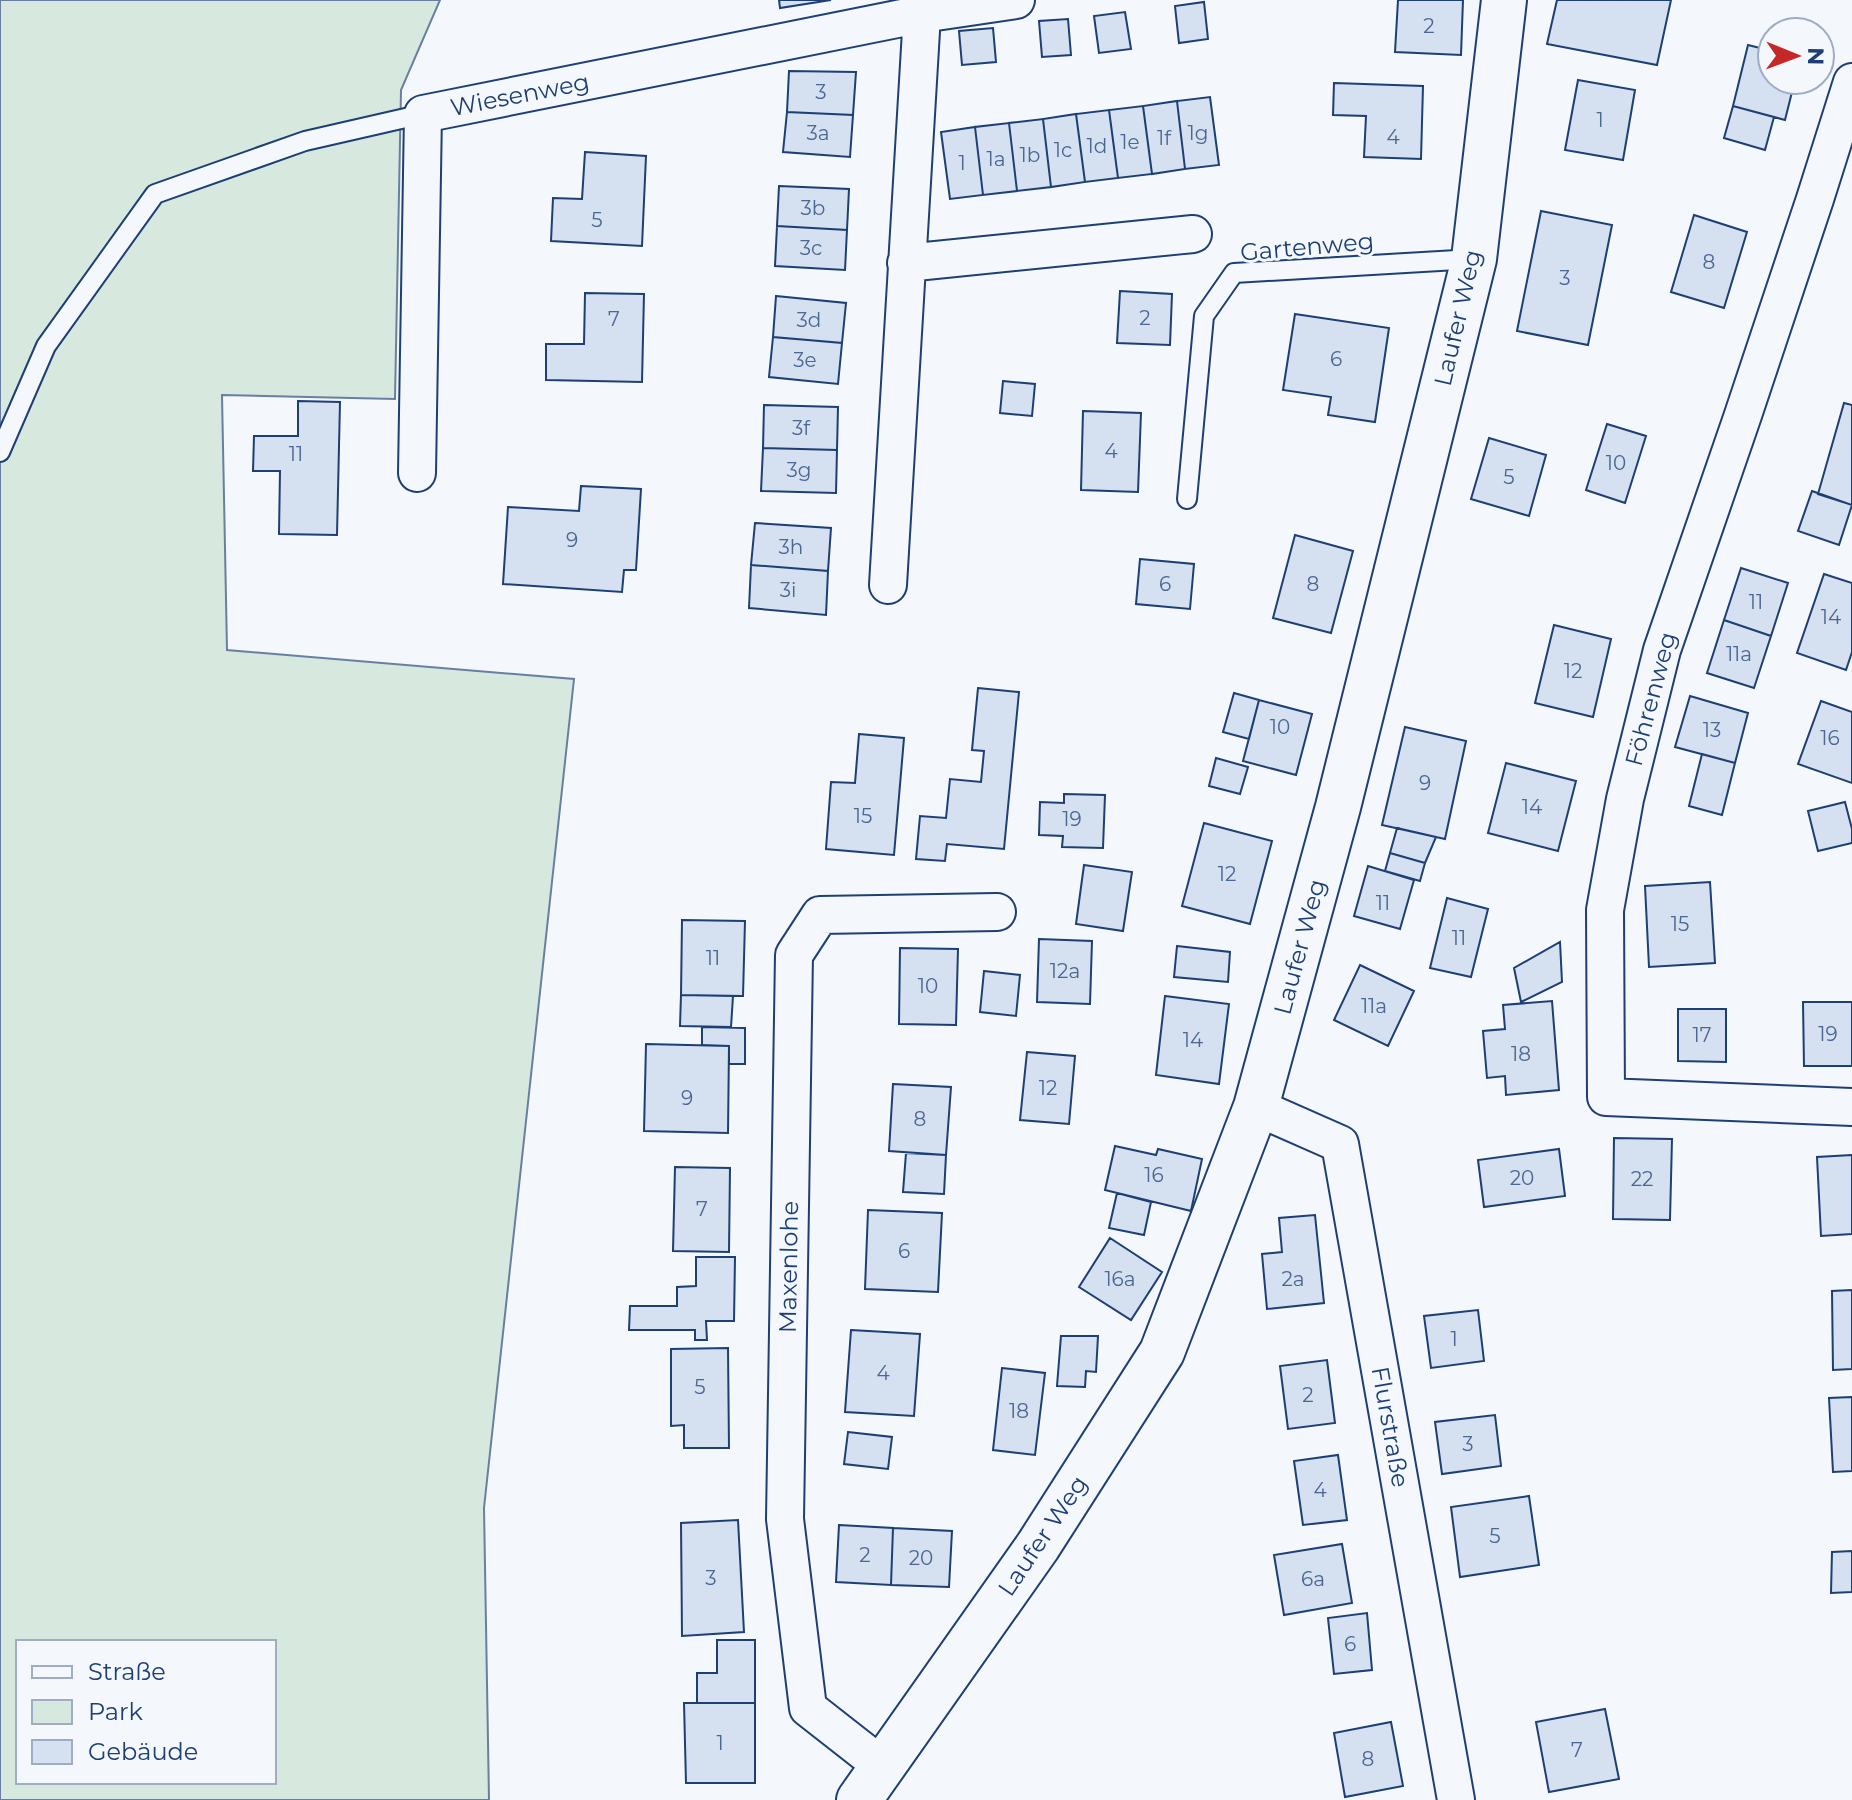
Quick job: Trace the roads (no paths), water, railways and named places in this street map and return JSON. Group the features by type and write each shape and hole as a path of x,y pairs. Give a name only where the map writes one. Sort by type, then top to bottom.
{"street":[{"name":"Wiesenweg","path":"417,473 423,114 922,14 1016,0"},
{"name":"Laufer Weg","path":"870,1783 1038,1546 1162,1352 1256,1107 1338,807 1474,259 1504,0"},
{"path":"888,585 922,14"},
{"name":"Föhrenweg","path":"1852,82 1662,650 1625,799 1605,910 1606,1097 1852,1107"},
{"path":"906,263 1193,234"},
{"name":"Maxenlohe","path":"870,1783 808,1708 785,1519 794,955 820,915 997,912"},
{"name":"Flurstraße","path":"1256,1107 1340,1144 1456,1800"}],"lane":[{"path":"0,452 46,346 155,194 305,141 423,114"},
{"name":"Gartenweg","path":"1187,499 1204,316 1234,273 1474,259"}]}
